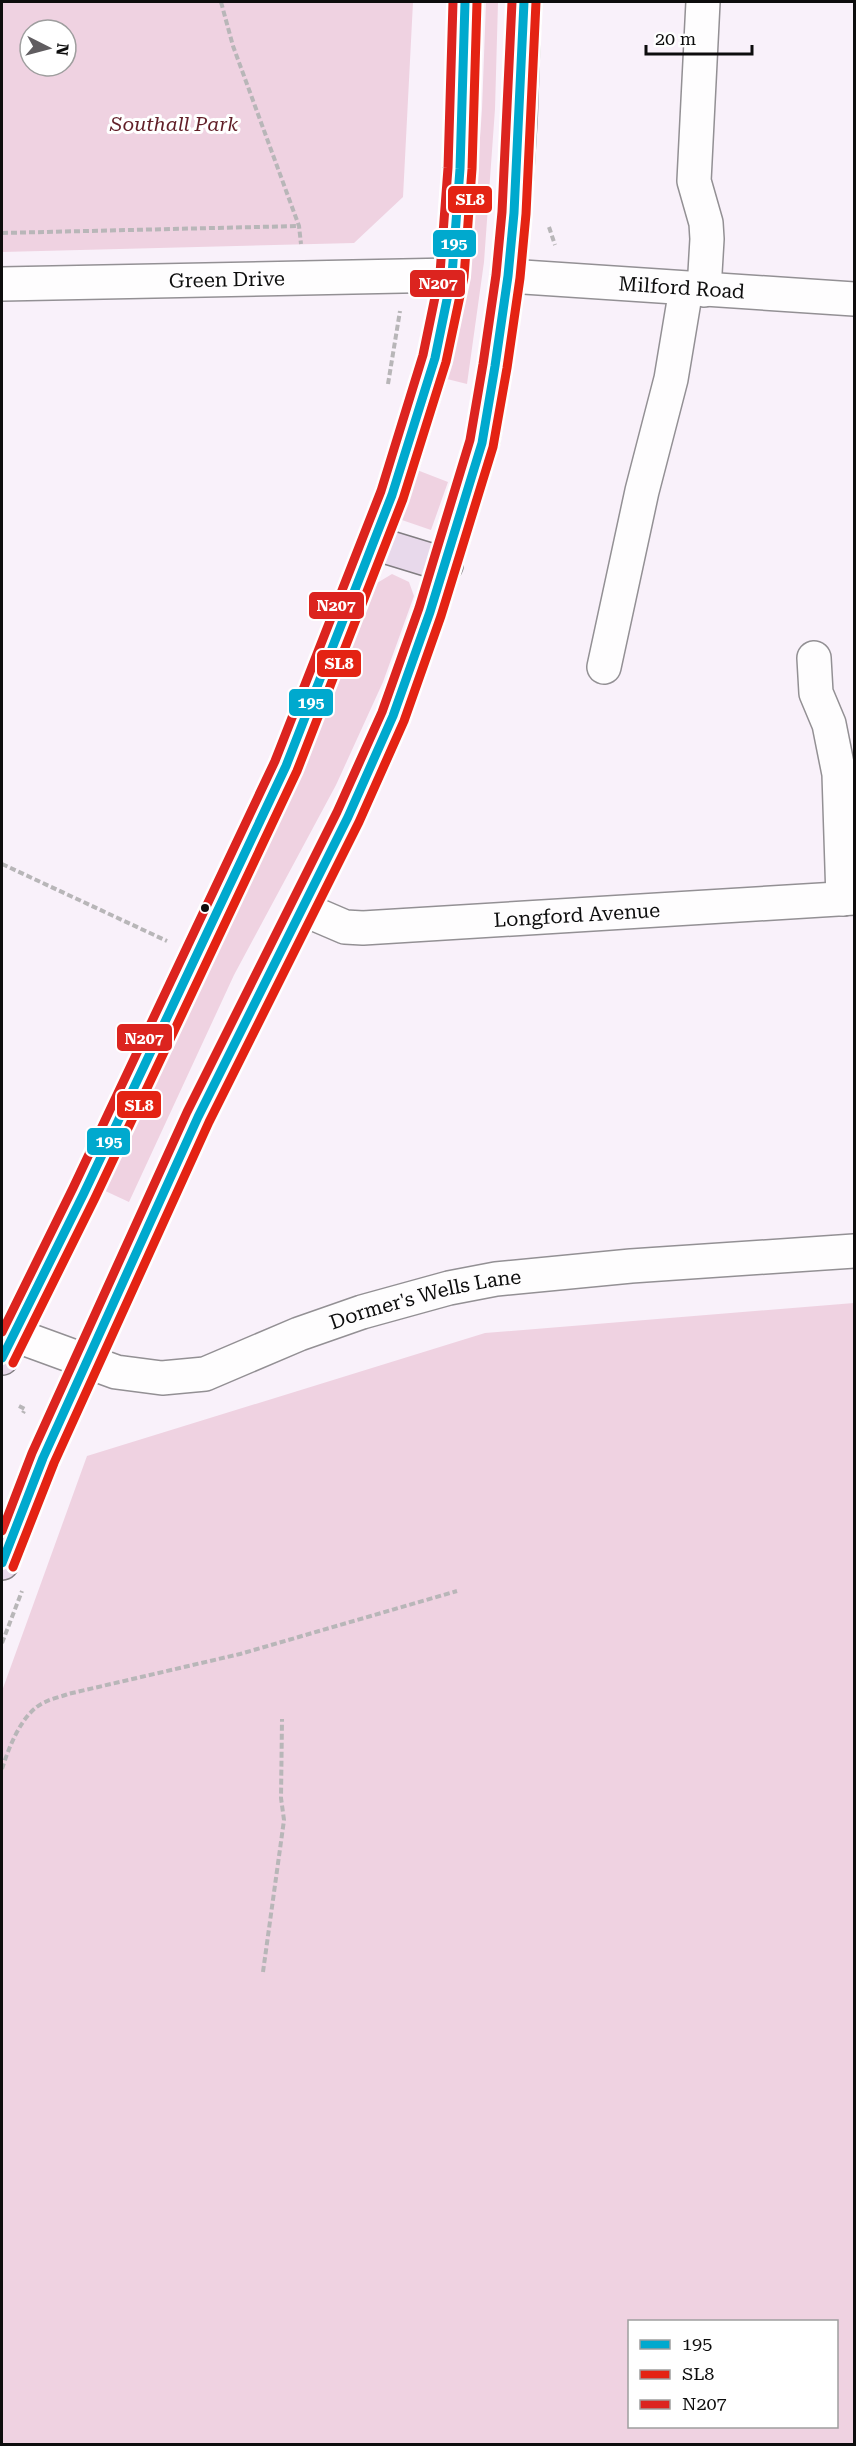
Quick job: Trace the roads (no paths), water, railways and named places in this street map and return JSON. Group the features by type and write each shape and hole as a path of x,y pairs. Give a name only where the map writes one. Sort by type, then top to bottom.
{"main road":[{"path":"7,1346 73,1215 286,766 374,543 417,420 435,358 452,275 460,169 465,2"},
{"path":"2,1563 43,1458 85,1362 198,1117 348,818 393,716 446,565 482,443 508,276 520,117 524,2"},
{"path":"374,543 446,565"}],"street":[{"path":"604,667 642,491 695,289 706,223 694,181 703,2"},
{"name":"Green Drive","path":"2,284 452,275"},
{"name":"Milford Road","path":"508,276 855,299"},
{"path":"814,658 816,693 829,724 839,774 849,898"},
{"name":"Longford Avenue","path":"303,909 345,927 363,928 849,898"},
{"name":"Dormer's Wells Lane","path":"7,1346 85,1362 139,1377 162,1378 205,1374 299,1334 362,1312 449,1288 496,1279 632,1266 855,1251"}],"park label":[{"name":"Southall Park","path":"174,124"}]}
